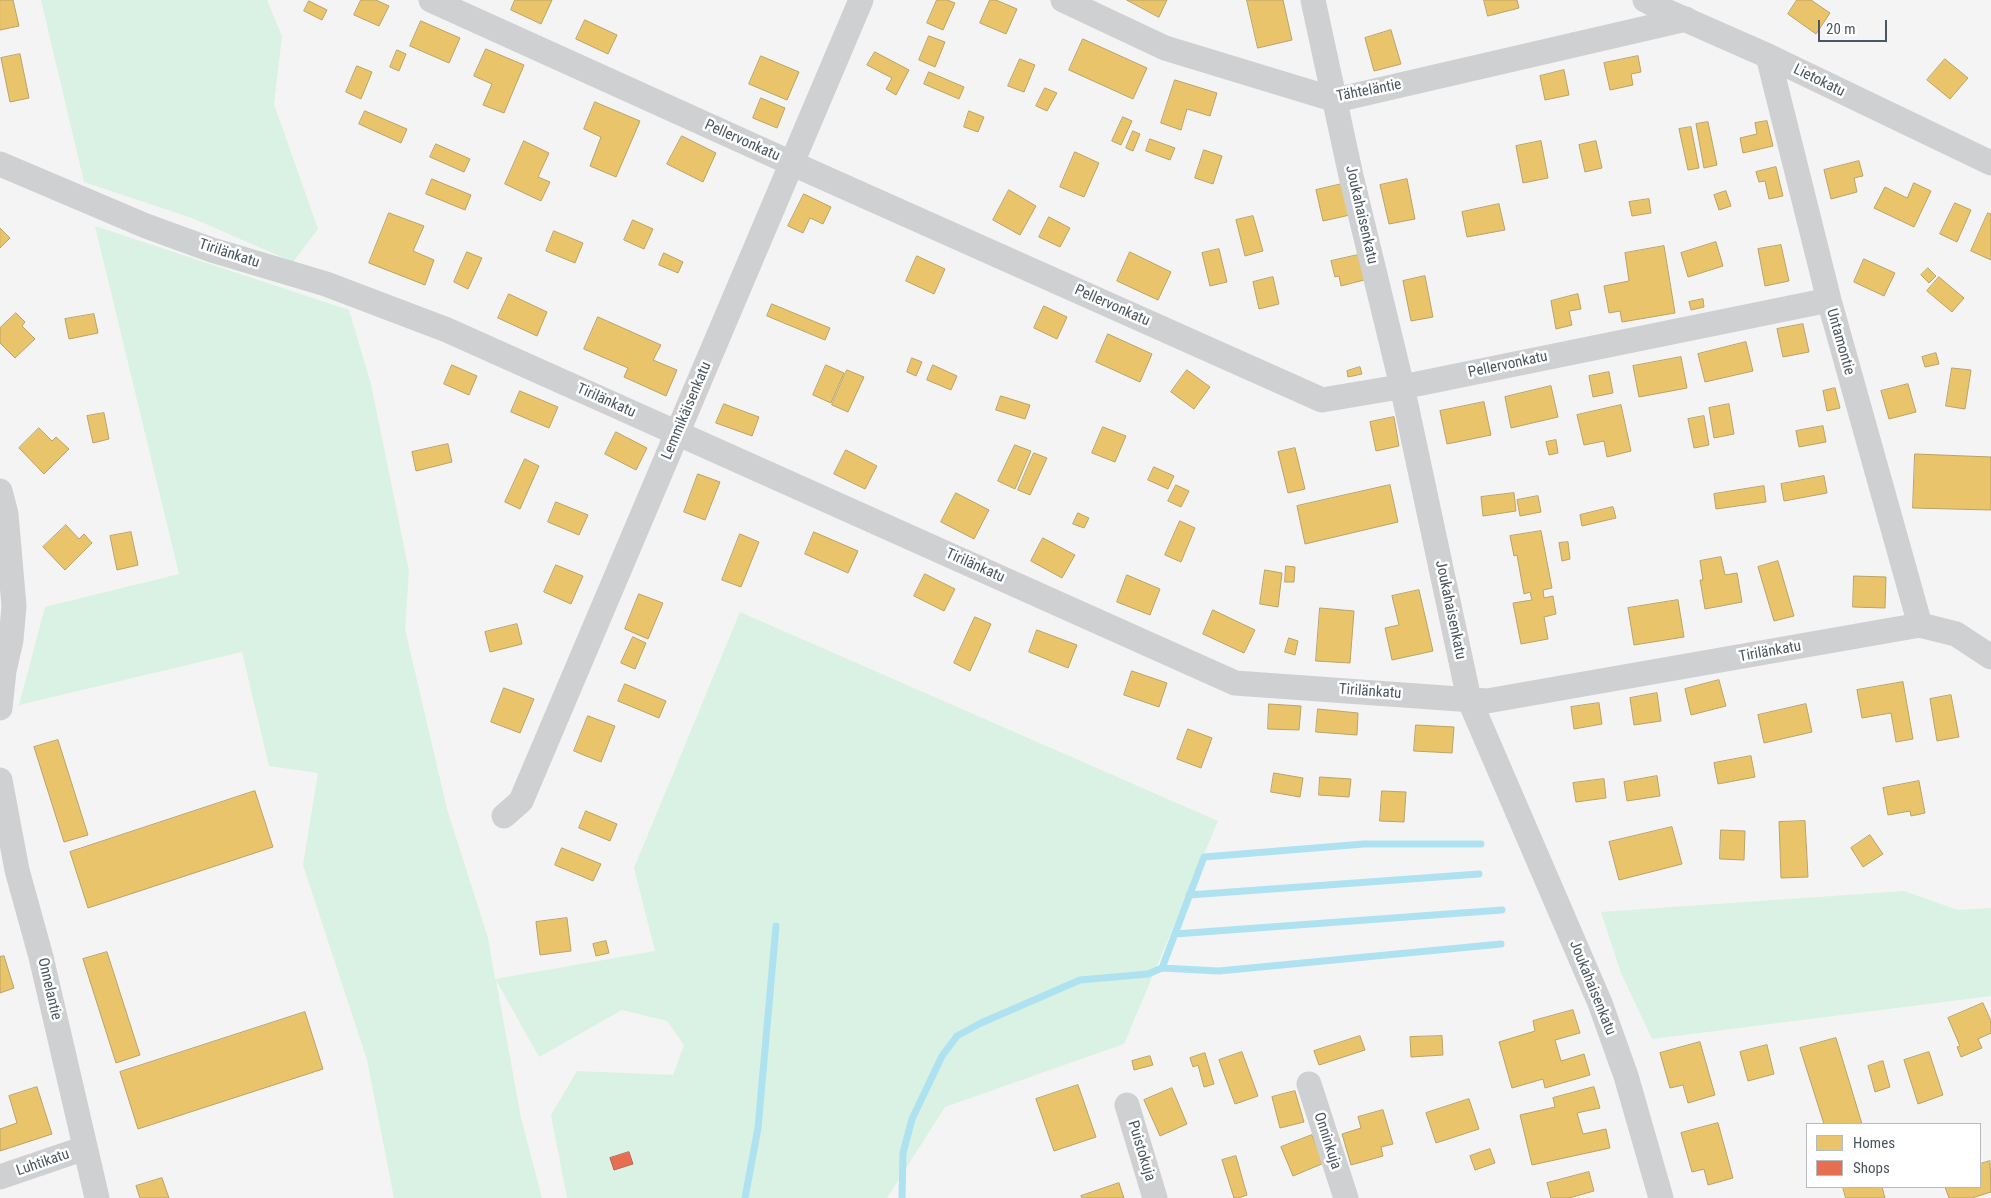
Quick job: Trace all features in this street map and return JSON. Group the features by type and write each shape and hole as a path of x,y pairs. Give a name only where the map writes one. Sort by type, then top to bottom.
{"street":[{"name":"Pellervonkatu","path":"431,0 1322,400 1402,386 1828,300"},
{"name":"Lemmikäisenkatu","path":"504,816 521,802 861,0"},
{"name":"Tähteläntie","path":"1062,0 1165,48 1336,100 1686,19"},
{"name":"Joukahaisenkatu","path":"1313,0 1351,176 1402,386 1469,699 1600,1003 1626,1076 1661,1198"},
{"name":"Lietokatu","path":"1645,0 1768,56 1991,163"},
{"name":"Untamontie","path":"1768,56 1828,300 1920,625"},
{"name":"Tirilänkatu","path":"0,164 146,226 212,250 326,284 446,330 1235,683 1487,701 1920,625 1956,634 1990,653"},
{"path":"0,491 6,514 14,606 11,640 4,672 0,708"},
{"name":"Onnelantie","path":"0,780 8,874 41,957 97,1198"},
{"name":"Onninkuja","path":"1309,1084 1346,1198"},
{"name":"Puistokuja","path":"1127,1105 1155,1198"},
{"name":"Luhtikatu","path":"0,1177 85,1148"}],"green space":[{"path":"41,0 267,0 282,36 274,104 318,229 293,262 192,218 84,182"},
{"path":"95,226 349,310 371,384 409,571 405,629 447,809 488,938 495,979 655,951 634,868 740,612 1218,821 1124,1044 945,1107 887,1198 567,1198 551,1115 577,1071 673,1075 684,1045 667,1021 622,1010 539,1057 496,980 521,1118 542,1198 394,1198 367,1060 303,865 318,773 269,766 242,652 19,705 45,607 179,574"},
{"path":"1904,891 1958,910 1991,908 1991,996 1652,1039 1621,973 1601,912"}],"building: Homes":[{"path":"0,0 13,0 19,26 0,30"},
{"path":"361,0 376,0 389,6 379,26 354,15"},
{"path":"515,0 552,0 541,24 511,10"},
{"path":"937,0 947,0 955,3 943,30 927,23"},
{"path":"990,0 996,0 1017,9 1006,34 980,23"},
{"path":"1127,0 1167,0 1159,17"},
{"path":"1247,0 1283,0 1292,40 1258,48"},
{"path":"1484,0 1517,0 1519,8 1488,16"},
{"path":"1797,0 1811,0 1830,13 1816,34 1788,14"},
{"path":"309,1 327,10 322,20 304,11"},
{"path":"585,20 617,35 608,54 576,39"},
{"path":"421,21 460,38 449,63 410,46"},
{"path":"1391,30 1401,64 1374,71 1365,38"},
{"path":"929,36 945,42 935,67 919,60"},
{"path":"1083,39 1147,68 1133,99 1069,70"},
{"path":"486,49 524,65 504,113 483,105 492,84 474,76"},
{"path":"397,50 406,54 399,71 390,67"},
{"path":"875,52 909,70 896,95 886,89 892,78 867,65"},
{"path":"20,54 29,98 10,102 1,58"},
{"path":"761,56 799,72 787,100 749,84"},
{"path":"1638,56 1641,72 1631,74 1633,85 1610,90 1604,63"},
{"path":"1020,59 1035,65 1024,92 1008,86"},
{"path":"1945,59 1968,78 1950,99 1927,80"},
{"path":"357,66 372,72 361,99 346,92"},
{"path":"1564,70 1569,95 1545,100 1540,76"},
{"path":"929,72 964,87 959,99 924,84"},
{"path":"1175,80 1217,93 1210,116 1187,109 1181,130 1161,123"},
{"path":"1045,88 1057,93 1047,111 1036,106"},
{"path":"761,98 785,108 777,128 753,118"},
{"path":"595,102 640,121 616,177 590,166 601,137 584,129"},
{"path":"365,111 407,129 401,143 359,124"},
{"path":"969,111 984,117 978,132 964,127"},
{"path":"1123,117 1132,121 1121,145 1112,141"},
{"path":"1767,121 1773,146 1743,153 1740,138 1757,134 1755,123"},
{"path":"1708,122 1717,165 1704,168 1696,124"},
{"path":"1691,127 1699,168 1688,170 1679,129"},
{"path":"1133,131 1140,134 1133,151 1126,148"},
{"path":"682,136 716,153 703,182 667,164"},
{"path":"1150,139 1175,148 1170,160 1146,151"},
{"path":"524,141 549,153 538,177 550,182 541,201 505,184"},
{"path":"1541,141 1548,178 1523,183 1516,146"},
{"path":"1596,141 1602,168 1585,172 1579,145"},
{"path":"436,144 470,159 464,172 430,157"},
{"path":"1204,150 1222,156 1213,184 1195,178"},
{"path":"1075,152 1099,163 1084,197 1060,187"},
{"path":"1859,161 1863,176 1854,178 1857,192 1831,199 1824,170"},
{"path":"1776,167 1783,196 1769,199 1765,181 1759,182 1756,172"},
{"path":"432,179 471,195 465,210 426,194"},
{"path":"1407,179 1415,219 1389,224 1380,185"},
{"path":"1914,183 1931,191 1914,227 1874,208 1885,187 1907,198"},
{"path":"1342,184 1350,215 1323,221 1316,190"},
{"path":"1009,190 1036,206 1020,235 993,220"},
{"path":"1726,191 1731,206 1719,210 1714,195"},
{"path":"804,194 831,207 823,224 810,218 803,233 788,226"},
{"path":"1649,199 1651,213 1632,216 1629,202"},
{"path":"1955,203 1971,210 1957,242 1940,234"},
{"path":"1499,204 1505,230 1467,237 1462,212"},
{"path":"389,213 424,226 413,251 434,260 425,285 369,263"},
{"path":"1988,213 1991,214 1991,260 1971,251"},
{"path":"1253,216 1263,251 1245,256 1236,220"},
{"path":"1049,217 1070,228 1060,247 1039,237"},
{"path":"633,220 653,229 644,249 624,240"},
{"path":"0,228 10,238 0,248"},
{"path":"554,231 583,243 575,263 546,251"},
{"path":"1716,242 1723,266 1688,277 1681,253"},
{"path":"1781,245 1789,281 1765,286 1758,249"},
{"path":"1664,246 1675,313 1622,322 1620,311 1609,313 1604,286 1629,281 1625,253"},
{"path":"1219,249 1227,282 1210,286 1202,253"},
{"path":"467,252 482,258 468,289 454,282"},
{"path":"1130,252 1171,272 1158,300 1117,281"},
{"path":"664,253 683,262 678,273 659,265"},
{"path":"1358,255 1364,280 1341,286 1339,276 1335,277 1331,261"},
{"path":"917,256 945,269 934,294 906,281"},
{"path":"1864,259 1895,273 1884,296 1854,282"},
{"path":"1928,268 1936,276 1929,283 1921,275"},
{"path":"1425,276 1433,317 1411,321 1403,281"},
{"path":"1273,277 1279,304 1259,309 1253,282"},
{"path":"1939,277 1964,298 1952,312 1927,291"},
{"path":"509,294 547,312 537,336 498,318"},
{"path":"1578,294 1581,309 1569,311 1572,325 1556,329 1551,301"},
{"path":"1703,299 1704,307 1691,310 1689,302"},
{"path":"772,304 830,328 825,340 767,316"},
{"path":"1044,306 1067,317 1057,339 1034,328"},
{"path":"16,313 25,322 22,326 35,339 15,358 0,343 0,328"},
{"path":"94,314 98,333 69,339 65,319"},
{"path":"598,317 661,345 653,360 677,370 666,396 624,377 628,368 584,349"},
{"path":"1803,324 1809,352 1783,357 1777,329"},
{"path":"1108,334 1152,354 1140,382 1096,362"},
{"path":"1746,342 1753,371 1705,382 1698,354"},
{"path":"1936,353 1939,364 1925,367 1922,357"},
{"path":"1681,357 1687,388 1639,397 1633,366"},
{"path":"912,358 922,362 916,376 907,372"},
{"path":"452,365 477,376 469,395 444,384"},
{"path":"826,365 844,373 831,403 813,395"},
{"path":"933,365 957,376 951,390 927,380"},
{"path":"1360,367 1362,374 1348,377 1347,371"},
{"path":"1952,368 1971,370 1965,409 1946,406"},
{"path":"847,370 864,377 848,412 832,405"},
{"path":"1187,370 1210,387 1194,409 1171,392"},
{"path":"1609,372 1613,393 1593,397 1589,376"},
{"path":"1908,384 1916,412 1889,419 1881,391"},
{"path":"1551,386 1558,417 1511,428 1505,397"},
{"path":"1835,388 1840,408 1827,411 1823,391"},
{"path":"520,391 558,407 549,428 511,412"},
{"path":"1001,396 1030,405 1025,419 996,410"},
{"path":"1484,402 1491,435 1447,444 1440,411"},
{"path":"724,404 759,417 752,436 716,423"},
{"path":"1729,404 1734,434 1714,438 1709,408"},
{"path":"1621,405 1631,451 1607,457 1604,441 1584,445 1577,415"},
{"path":"104,413 109,439 93,443 87,416"},
{"path":"1704,416 1709,445 1694,448 1688,419"},
{"path":"1394,417 1399,446 1376,451 1370,422"},
{"path":"1823,426 1826,442 1799,447 1796,431"},
{"path":"1103,427 1126,436 1115,462 1092,453"},
{"path":"39,428 52,441 56,437 69,449 44,474 19,448"},
{"path":"616,432 647,448 636,470 605,454"},
{"path":"1556,440 1558,453 1549,455 1546,442"},
{"path":"448,444 452,462 416,471 412,452"},
{"path":"1015,445 1031,451 1015,489 998,481"},
{"path":"1295,448 1305,489 1288,493 1278,452"},
{"path":"846,450 877,466 865,489 834,474"},
{"path":"1034,453 1047,458 1030,495 1018,490"},
{"path":"1915,454 1991,457 1991,510 1913,508"},
{"path":"525,459 539,466 520,509 505,502"},
{"path":"1154,467 1174,476 1168,489 1148,480"},
{"path":"698,474 720,482 705,520 684,512"},
{"path":"1824,476 1827,493 1784,501 1781,484"},
{"path":"1176,485 1189,491 1181,507 1168,501"},
{"path":"1390,485 1398,522 1305,544 1297,506"},
{"path":"1764,486 1766,502 1716,509 1714,494"},
{"path":"956,493 989,510 974,539 941,522"},
{"path":"1514,493 1516,511 1483,516 1481,497"},
{"path":"1538,496 1541,512 1520,516 1517,500"},
{"path":"556,502 588,515 579,535 548,522"},
{"path":"1613,507 1616,518 1582,526 1580,515"},
{"path":"1078,513 1089,518 1084,528 1073,524"},
{"path":"1180,521 1195,528 1181,562 1165,555"},
{"path":"66,525 79,539 84,534 92,543 65,570 43,547"},
{"path":"1541,531 1552,588 1543,590 1544,598 1553,596 1556,614 1544,617 1548,639 1521,644 1513,603 1532,600 1530,592 1524,594 1517,555 1514,556 1510,536"},
{"path":"131,532 138,565 117,570 110,536"},
{"path":"814,532 858,551 848,573 805,554"},
{"path":"740,534 759,542 741,587 722,580"},
{"path":"1043,538 1075,555 1062,578 1031,561"},
{"path":"1568,542 1570,559 1562,561 1559,543"},
{"path":"1721,557 1725,575 1737,573 1742,602 1705,609 1700,580 1703,580 1700,561"},
{"path":"1778,561 1794,616 1774,621 1758,567"},
{"path":"556,565 583,576 571,604 544,592"},
{"path":"1286,566 1295,567 1294,582 1285,582"},
{"path":"1265,570 1282,573 1278,607 1260,604"},
{"path":"925,574 955,589 944,611 914,596"},
{"path":"1127,575 1160,589 1150,615 1117,602"},
{"path":"1854,576 1886,577 1885,608 1853,607"},
{"path":"1419,590 1433,651 1392,660 1385,628 1399,625 1392,596"},
{"path":"639,594 663,603 648,639 625,629"},
{"path":"1678,600 1684,637 1634,645 1628,608"},
{"path":"1320,608 1354,611 1350,663 1316,661"},
{"path":"1213,610 1255,630 1244,653 1203,634"},
{"path":"975,617 991,624 970,671 954,663"},
{"path":"517,624 522,644 490,652 485,632"},
{"path":"1037,630 1077,645 1068,668 1029,652"},
{"path":"633,637 646,643 635,669 621,663"},
{"path":"1289,638 1298,641 1295,655 1285,652"},
{"path":"1132,671 1167,683 1159,707 1124,695"},
{"path":"1719,680 1726,706 1691,715 1685,689"},
{"path":"1903,682 1913,739 1896,742 1891,713 1862,718 1857,690"},
{"path":"625,684 666,701 659,718 618,701"},
{"path":"504,688 534,699 520,733 491,722"},
{"path":"1657,693 1661,721 1634,725 1630,698"},
{"path":"1951,695 1959,737 1937,741 1930,699"},
{"path":"1599,703 1602,724 1574,729 1571,707"},
{"path":"1269,704 1301,706 1299,730 1268,729"},
{"path":"1806,704 1812,732 1764,743 1758,715"},
{"path":"1318,709 1358,713 1357,735 1316,732"},
{"path":"588,716 615,726 601,762 574,751"},
{"path":"1416,725 1454,727 1452,753 1414,751"},
{"path":"1188,729 1212,738 1201,768 1177,759"},
{"path":"58,740 88,835 64,842 34,747"},
{"path":"1751,756 1755,777 1718,784 1714,763"},
{"path":"1274,773 1303,778 1300,797 1271,792"},
{"path":"1657,776 1660,796 1627,801 1624,782"},
{"path":"1320,777 1351,779 1349,797 1319,795"},
{"path":"1604,779 1606,798 1576,802 1573,783"},
{"path":"1919,781 1925,813 1911,816 1910,811 1888,815 1883,788"},
{"path":"255,791 273,847 88,908 70,852"},
{"path":"1382,791 1406,792 1404,822 1380,821"},
{"path":"586,811 617,824 610,841 579,828"},
{"path":"1805,821 1808,877 1781,878 1779,822"},
{"path":"1672,827 1682,864 1619,880 1609,842"},
{"path":"1721,830 1745,831 1744,860 1720,859"},
{"path":"1870,835 1883,854 1863,867 1851,848"},
{"path":"562,848 601,864 593,881 555,865"},
{"path":"567,918 571,951 540,955 536,922"},
{"path":"606,941 609,953 596,956 593,944"},
{"path":"107,952 140,1055 116,1063 83,959"},
{"path":"4,956 14,988 0,993 0,957"},
{"path":"1983,1003 1991,1021 1991,1033 1978,1039 1982,1048 1961,1057 1957,1047 1960,1046 1948,1018"},
{"path":"1573,1010 1580,1033 1555,1040 1561,1061 1584,1054 1590,1075 1545,1088 1543,1079 1512,1088 1499,1042 1535,1031 1533,1021"},
{"path":"305,1012 323,1069 138,1129 120,1072"},
{"path":"1360,1036 1365,1050 1319,1065 1314,1051"},
{"path":"1442,1036 1443,1055 1411,1057 1410,1037"},
{"path":"1836,1038 1862,1123 1824,1123 1800,1048"},
{"path":"1700,1042 1715,1095 1688,1103 1683,1085 1670,1088 1660,1053"},
{"path":"1767,1045 1774,1074 1748,1081 1740,1052"},
{"path":"1242,1052 1258,1096 1235,1104 1219,1060"},
{"path":"1929,1052 1943,1095 1918,1104 1904,1060"},
{"path":"1205,1053 1214,1084 1204,1087 1198,1065 1193,1067 1190,1058"},
{"path":"1150,1056 1153,1065 1134,1070 1132,1061"},
{"path":"1883,1061 1890,1087 1875,1092 1868,1066"},
{"path":"1078,1085 1096,1137 1054,1151 1036,1099"},
{"path":"37,1087 52,1134 0,1151 0,1129 17,1123 9,1096"},
{"path":"1594,1087 1600,1108 1577,1113 1583,1134 1606,1129 1610,1148 1532,1165 1520,1115 1555,1107 1553,1098"},
{"path":"1172,1088 1187,1124 1160,1136 1144,1100"},
{"path":"1295,1091 1304,1122 1280,1128 1272,1097"},
{"path":"1469,1099 1479,1129 1436,1143 1426,1113"},
{"path":"1383,1110 1393,1144 1381,1147 1383,1156 1351,1165 1342,1134 1361,1128 1358,1117"},
{"path":"1718,1123 1733,1178 1708,1185 1704,1169 1692,1172 1681,1133"},
{"path":"1312,1135 1324,1163 1293,1176 1281,1147"},
{"path":"1490,1149 1495,1163 1475,1170 1470,1156"},
{"path":"1236,1156 1247,1195 1234,1198 1222,1160"},
{"path":"1990,1161 1991,1192 1972,1198 1949,1198 1945,1188 1981,1188 1981,1164"},
{"path":"1589,1172 1594,1191 1569,1198 1551,1198 1547,1183"},
{"path":"162,1178 169,1198 140,1198 136,1186"},
{"path":"1119,1183 1124,1198 1082,1198 1081,1196"},
{"path":"1843,1188 1882,1188 1885,1198 1846,1198"}],"building: Shops":[{"path":"629,1152 633,1164 614,1170 610,1158"}],"waterway":[{"path":"1162,968 1204,857 1364,844 1481,844"},
{"path":"1189,895 1479,874"},
{"path":"1175,934 1502,910"},
{"path":"745,1198 758,1128 776,926"},
{"path":"902,1198 903,1153 912,1119 942,1056 957,1036 981,1023 1080,980 1148,974 1162,968 1219,971 1501,944"}]}
